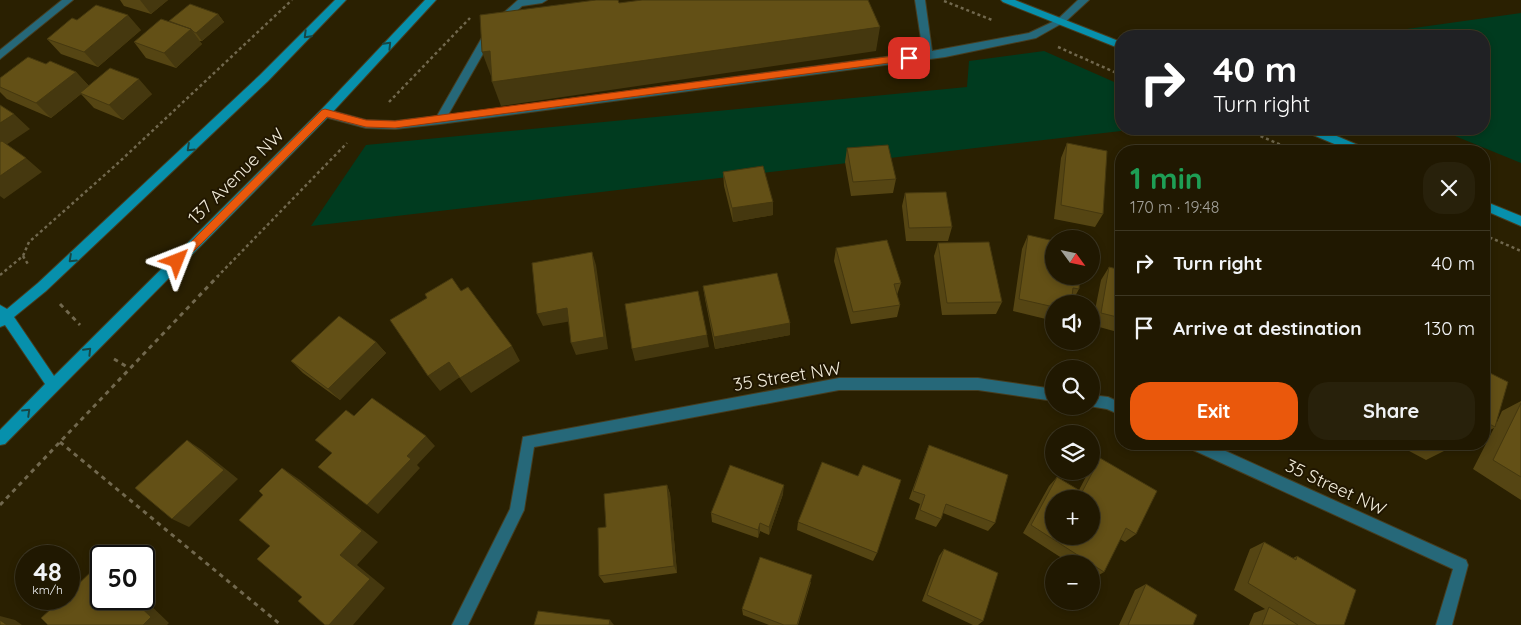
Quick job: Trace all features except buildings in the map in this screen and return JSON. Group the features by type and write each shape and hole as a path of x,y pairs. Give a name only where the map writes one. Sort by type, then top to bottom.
{"main road":[{"path":"54,386 2,316 42,287 264,78 341,0"},
{"path":"1006,0 1115,44"},
{"name":"137 Avenue NW","path":"0,439 325,113 431,1"},
{"path":"1324,135 1347,145"},
{"path":"1490,208 1521,221"}],"street":[{"path":"0,55 68,0"},
{"path":"440,120 492,29 518,3 542,0"},
{"path":"920,0 928,55"},
{"path":"325,113 366,124 395,125 928,55 1032,36 1061,21 1084,0"},
{"name":"35 Street NW","path":"460,625 517,510 528,442 839,384 978,384 1045,394"},
{"path":"1100,403 1115,407"},
{"name":"35 Street NW","path":"1209,450 1461,565 1444,625"}],"path":[{"path":"0,275 23,256 29,242 117,164 292,0"},
{"path":"0,505 129,368 474,14"},
{"path":"1258,135 1280,145"},
{"path":"1490,238 1521,251"},
{"path":"23,256 42,287 110,356 129,368"},
{"path":"60,442 281,625"}],"green space":[{"path":"1521,13 1521,163 1490,150 1490,145 1477,145 1453,135 1490,135 1490,30 1400,30"},
{"path":"1044,51 1115,82 1115,132 311,226 366,145 967,87 969,61"}],"route":[{"path":"177,261 325,113 366,124 395,125 909,58"}]}
